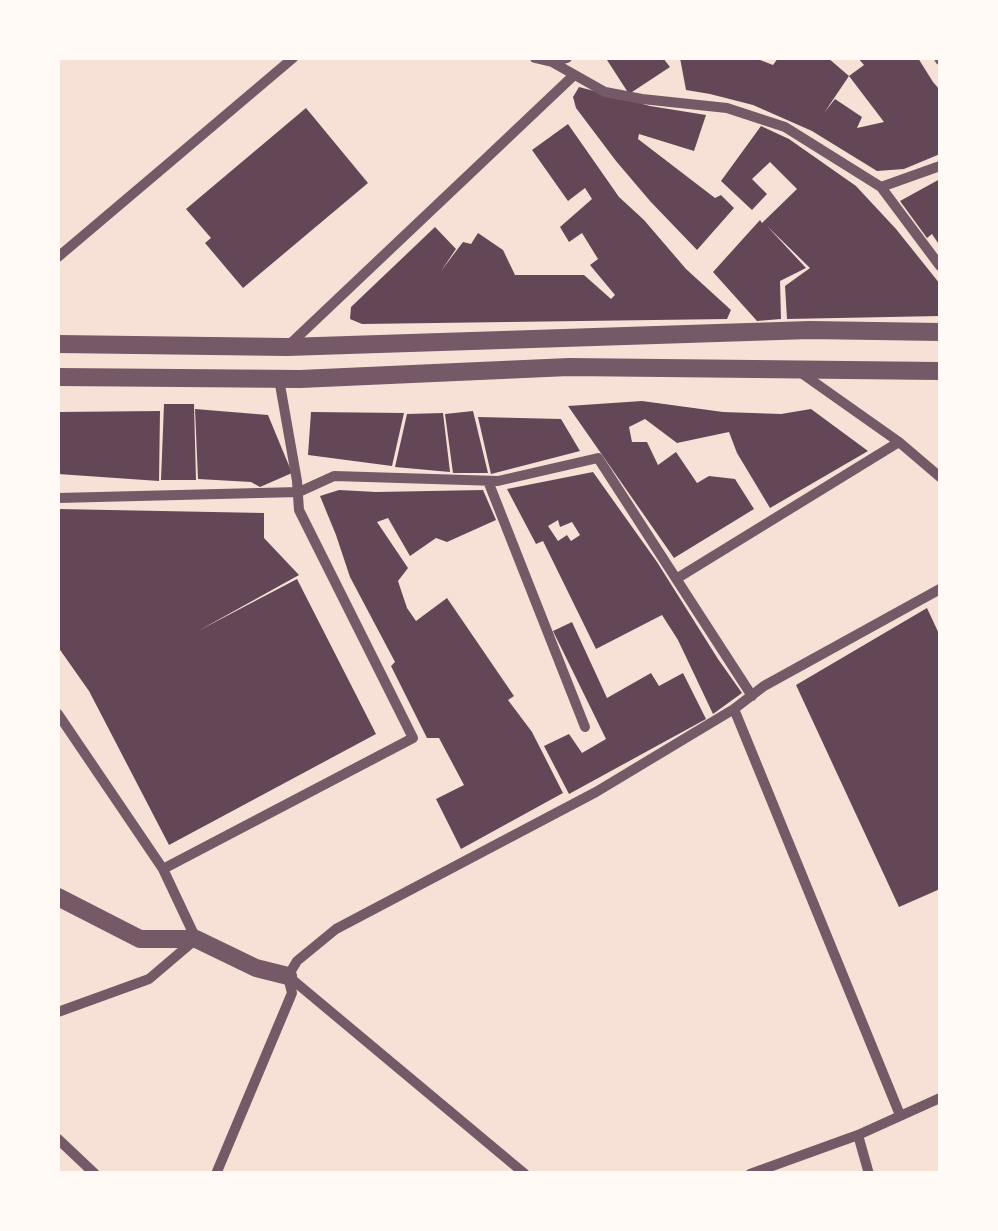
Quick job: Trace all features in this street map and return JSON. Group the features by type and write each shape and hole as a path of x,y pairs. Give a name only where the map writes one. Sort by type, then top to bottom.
{"street":[{"path":"58,257 293,58"},
{"path":"536,58 552,62 606,92 642,100 727,108 785,127 881,188 940,266"},
{"path":"552,62 567,58"},
{"path":"287,347 573,76"},
{"path":"881,188 940,166"},
{"path":"58,344 287,347 810,330 940,332"},
{"path":"58,377 278,379 570,368 940,371"},
{"path":"796,370 899,442 940,476"},
{"path":"164,868 413,738 300,510 278,379"},
{"path":"676,579 899,442"},
{"path":"58,498 299,492 334,476 498,482 598,458 752,696"},
{"path":"488,482 586,727"},
{"path":"216,1174 292,992 288,976 296,961 336,929 596,792 764,686 940,589"},
{"path":"734,708 900,1115"},
{"path":"58,714 164,868 196,939"},
{"path":"58,885 62,902 140,940 196,939 256,968 288,976 525,1174"},
{"path":"58,1012 150,978 196,939"},
{"path":"750,1174 858,1135 940,1098"},
{"path":"858,1135 869,1174"},
{"path":"58,1139 95,1174"}],"building":[{"path":"663,58 670,67 629,94 607,60"},
{"path":"680,58 755,58 773,65 778,58 828,58 849,76 864,65 858,58 918,58 940,90 940,154 904,169 877,171 812,131 753,105 686,90","holes":["849,76 884,122 857,128 862,117 835,99 824,113"]},
{"path":"579,87 650,106 706,115 694,151 639,134 638,139 734,208 697,250 650,201 576,108 573,97"},
{"path":"306,108 368,183 243,288 205,243 211,238 186,209"},
{"path":"568,124 619,197 686,269 731,310 727,319 362,324 350,319 351,307 435,227 456,249 441,271 463,242 471,244 478,233 503,250 515,275 584,275 611,299 615,295 590,265 598,259 582,233 569,242 560,227 592,199 585,188 568,201 532,150"},
{"path":"761,126 789,139 856,186 940,284 940,316 787,319 785,286 810,268 767,226 806,268 780,281 781,319 757,321 713,272 760,220 762,223 797,189 770,162 752,179 767,194 752,210 721,181"},
{"path":"940,179 940,246 932,234 927,238 900,201"},
{"path":"642,401 723,412 781,414 811,409 868,451 770,508 729,432 677,443 645,419 629,427 632,442 647,442 658,465 676,452 697,483 709,476 735,479 754,509 674,558 568,406"},
{"path":"164,404 194,404 196,480 161,480"},
{"path":"195,409 268,415 292,473 260,487 251,482 198,479"},
{"path":"160,411 159,481 58,474 58,412"},
{"path":"473,411 488,473 453,473 445,414"},
{"path":"311,412 404,413 392,466 308,455"},
{"path":"443,413 450,472 395,467 407,414"},
{"path":"478,417 561,419 580,451 491,474"},
{"path":"593,472 742,693 713,714 662,615 596,649 543,541 536,544 507,489","holes":["558,520 560,527 572,522 580,535 571,541 567,535 558,541 548,526"]},
{"path":"339,490 483,490 496,520 447,542 436,538 410,556 388,518 377,522 408,568 398,581 407,608 416,621 447,598 514,696 508,700 532,732 563,793 461,849 436,799 464,785 439,738 427,738 391,666 395,662 350,577 320,496"},
{"path":"58,509 264,513 264,538 299,575 198,631 297,579 376,734 169,845 89,691 58,647"},
{"path":"927,608 940,636 940,889 899,907 796,685"},
{"path":"572,622 607,698 651,673 659,686 683,673 706,719 569,794 544,746 569,734 582,753 606,739 553,631"}]}
